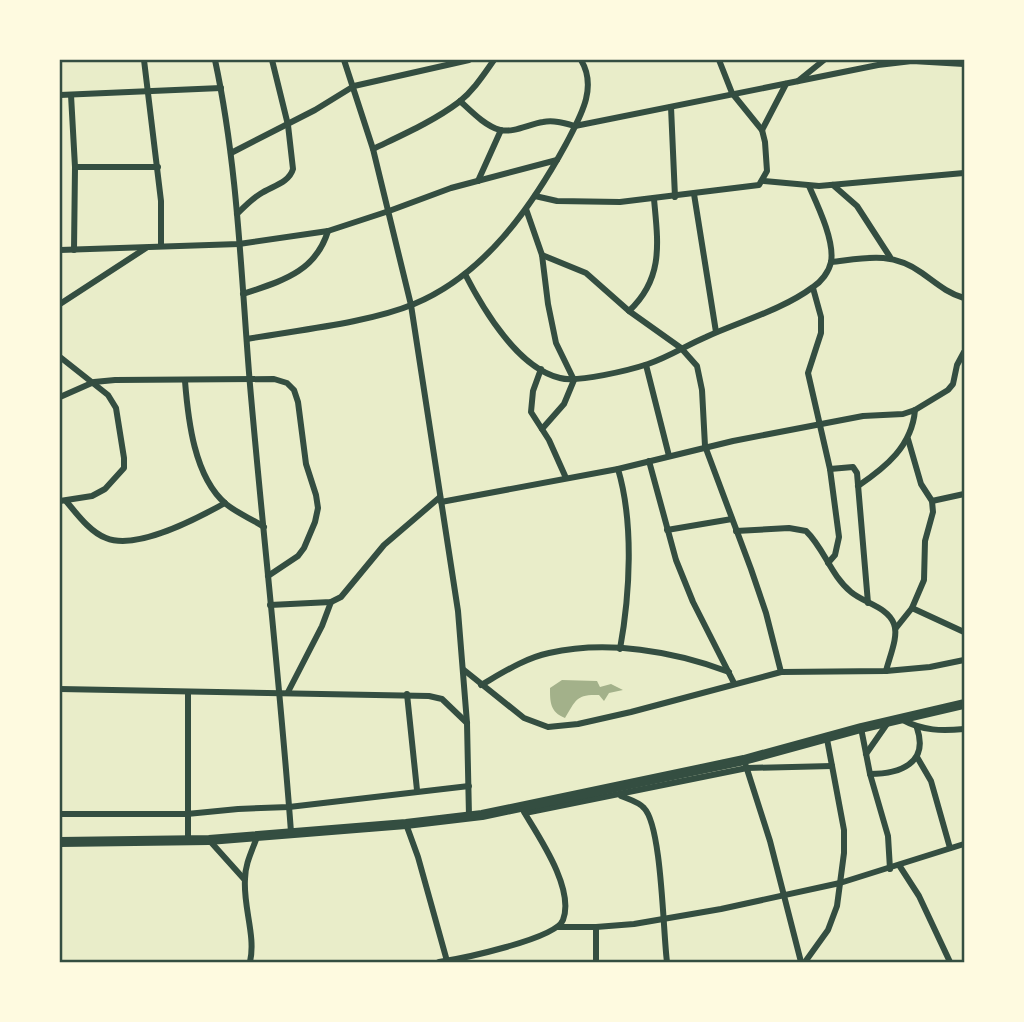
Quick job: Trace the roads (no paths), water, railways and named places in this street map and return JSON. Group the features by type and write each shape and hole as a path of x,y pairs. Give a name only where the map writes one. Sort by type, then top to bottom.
{"highway":[{"path":"60,842 188,842 406,824 523,810 745,764 861,728 964,704"}],"street":[{"path":"144,60 158,167 161,246"},
{"path":"215,60 231,153 291,832"},
{"path":"237,214 262,192 291,176 288,125 272,60"},
{"path":"344,60 373,149 411,305 458,611 467,723 469,816"},
{"path":"231,153 288,125 354,86 469,60"},
{"path":"373,149 439,115 460,101 477,84 494,60"},
{"path":"247,338 358,319 411,305 440,291 465,274 526,209 557,160 588,93 589,75 581,60"},
{"path":"719,60 732,93 762,130 767,155 764,181"},
{"path":"797,82 824,60"},
{"path":"460,101 488,124 501,130 514,130 543,122 556,121 575,125 797,82 880,62 964,64"},
{"path":"762,130 786,84"},
{"path":"60,94 221,88"},
{"path":"71,95 75,167 74,250"},
{"path":"671,107 675,197"},
{"path":"478,181 501,130"},
{"path":"60,250 239,244 328,231 451,188 557,160"},
{"path":"75,167 158,167"},
{"path":"535,196 557,201 586,202 654,199 754,187 764,181 809,186 964,173"},
{"path":"833,185 857,206 890,257"},
{"path":"465,274 499,330 513,346 553,376 574,380 646,365 759,315 813,288 825,276 831,262 827,232 809,186"},
{"path":"694,194 716,332"},
{"path":"629,311 642,298 654,275 657,227 654,199"},
{"path":"526,209 542,255 556,343 574,380 564,404 542,429"},
{"path":"243,294 274,284 307,265 319,254 328,231"},
{"path":"60,304 147,248"},
{"path":"542,255 586,273 629,311 693,359 700,374 705,446 766,613 781,672"},
{"path":"831,262 890,257 905,262 949,293 964,298"},
{"path":"813,288 821,317 821,333 808,373 830,469 839,537 835,555 828,563"},
{"path":"954,384 957,365 964,352"},
{"path":"60,357 108,395 116,408 124,458 124,468 117,478 92,496 63,501"},
{"path":"646,365 669,456"},
{"path":"541,369 530,405 531,412 566,478"},
{"path":"60,397 94,382 274,379 287,383 294,390 298,402 306,464 318,508 304,548 298,556 268,576"},
{"path":"270,605 331,602 350,590 384,545 440,500 553,481 705,446 863,416 903,414 915,410 964,380"},
{"path":"186,381 187,416 193,445 212,484 225,503 264,527"},
{"path":"858,486 887,465 908,439 915,410"},
{"path":"886,671 896,628 912,608 924,580 925,541 933,512 932,501 920,484 908,439"},
{"path":"649,461 676,560 734,683"},
{"path":"553,481 561,467"},
{"path":"830,469 853,467 857,474 869,603"},
{"path":"618,468 624,502 629,572 620,649"},
{"path":"932,501 964,494"},
{"path":"63,501 101,536 121,541 153,535 225,503"},
{"path":"667,530 732,519"},
{"path":"736,531 789,528 806,531 851,593 887,613 896,628"},
{"path":"288,692 331,602"},
{"path":"912,608 964,632"},
{"path":"481,685 528,660 547,653 575,649 620,649 666,654 729,672"},
{"path":"464,670 524,718 548,727 578,724 631,712 781,672 886,671 930,667 964,660"},
{"path":"60,689 407,694 442,699 467,723"},
{"path":"188,692 188,842"},
{"path":"407,694 417,790"},
{"path":"866,754 895,720 917,728 964,729"},
{"path":"861,728 870,774 888,836 890,869"},
{"path":"870,774 894,772 917,757 921,740 917,728"},
{"path":"803,962 828,930 837,906 844,853 844,830 827,739"},
{"path":"917,757 931,780 950,848"},
{"path":"439,962 506,948 548,933 564,919 561,879 523,810 619,795 745,764 832,766"},
{"path":"745,764 803,962"},
{"path":"60,814 187,814 289,807 469,786"},
{"path":"619,795 645,809 652,823 667,962"},
{"path":"406,824 447,961"},
{"path":"250,962 252,949 244,879 257,837"},
{"path":"209,840 244,879"},
{"path":"558,927 596,927 720,909 840,883 964,844"},
{"path":"899,865 919,896 950,962"},
{"path":"596,927 596,962"}]}
